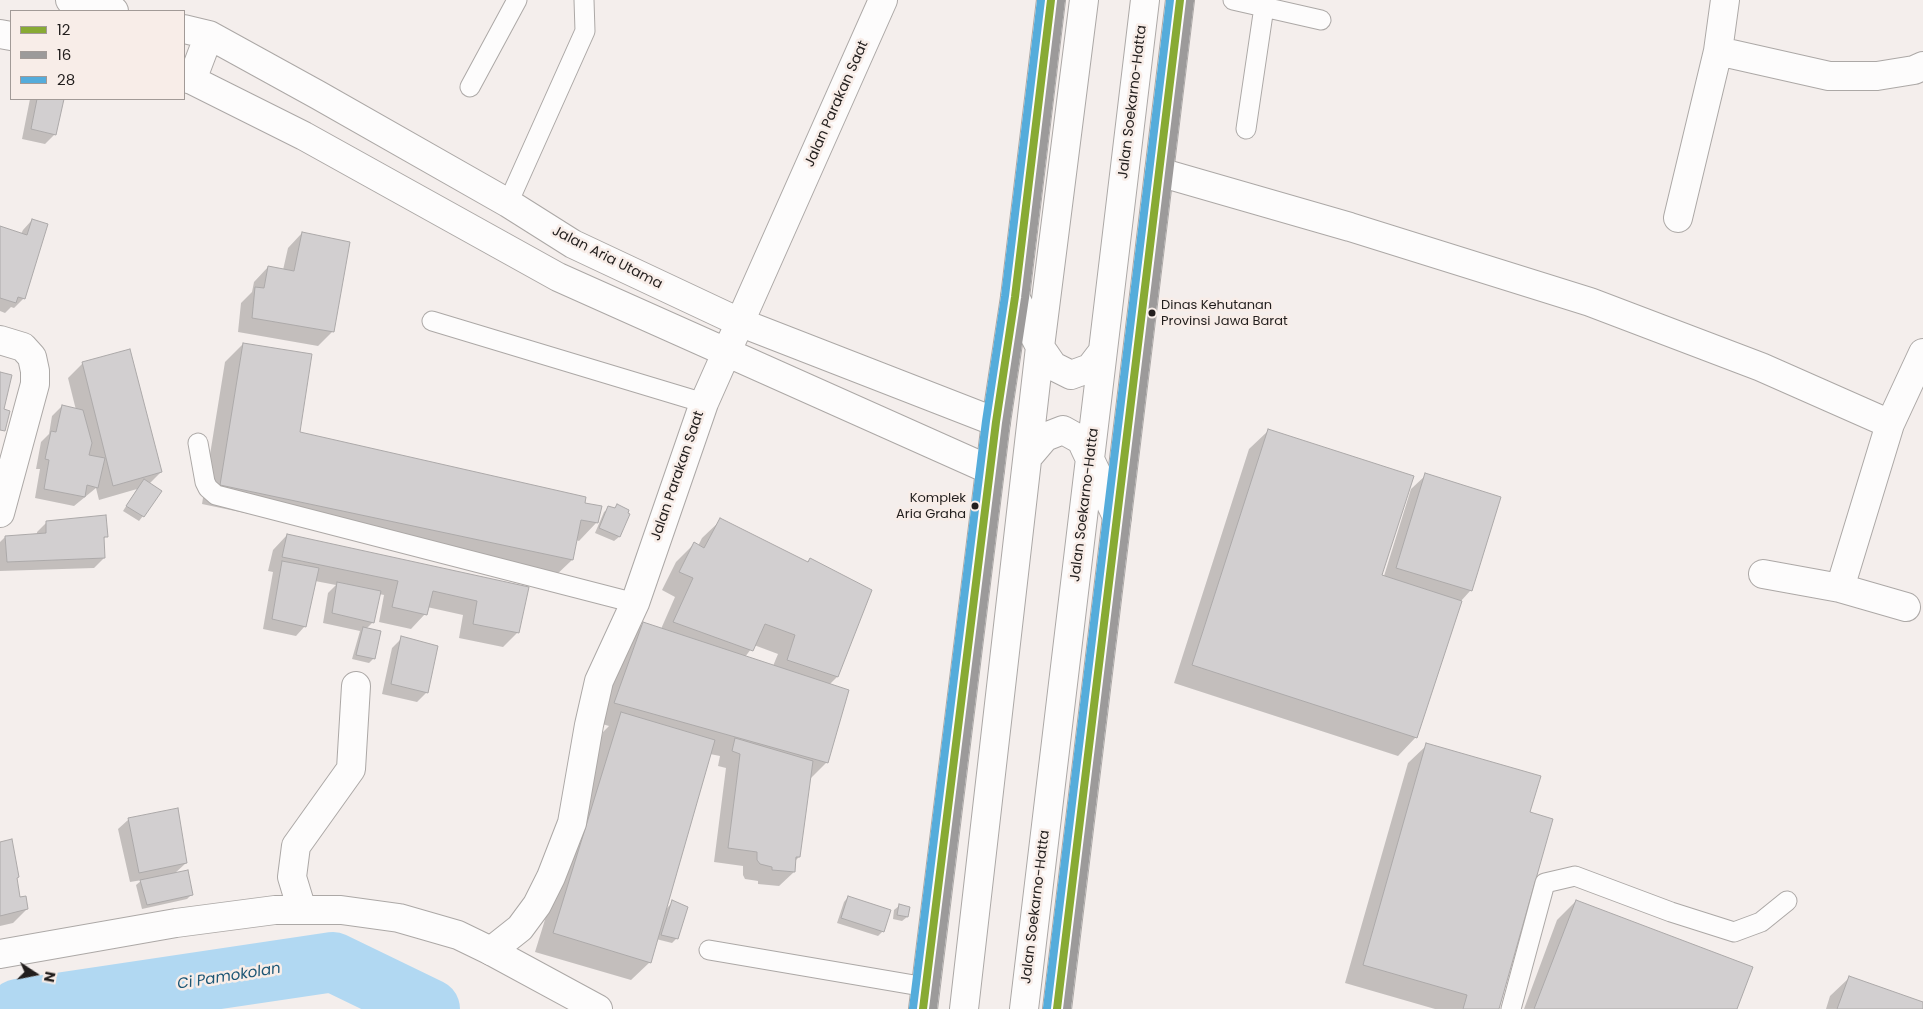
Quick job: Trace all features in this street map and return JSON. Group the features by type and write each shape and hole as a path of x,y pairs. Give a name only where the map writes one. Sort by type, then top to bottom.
{"main road":[{"path":"70,0 110,10"},
{"name":"Jalan Parakan Saat","path":"491,950 520,928 538,905 551,877 572,823 589,725 600,681 635,603 704,403 883,0"},
{"path":"925,998 996,422 1015,297 1051,0"},
{"path":"964,1009 1040,347 1084,0"},
{"name":"Jalan Soekarno-Hatta","path":"1024,1009 1145,0"},
{"path":"1057,1009 1180,0"},
{"path":"1678,218 1718,50 1725,0"},
{"path":"196,32 188,79 304,136 558,277 990,470"},
{"name":"Jalan Aria Utama","path":"196,32 508,203 573,244 739,322 996,422"},
{"path":"1718,50 1830,76 1877,76 1914,70 1923,66"},
{"path":"1159,172 1350,227 1590,302 1761,367 1890,424"},
{"path":"558,277 573,244"},
{"path":"1015,297 1040,347 1053,366 1071,375 1090,368 1103,351"},
{"path":"0,340 23,347 32,357 35,371 35,384 0,513"},
{"path":"1840,588 1890,424 1923,353"},
{"path":"1028,457 1045,437 1063,430 1081,440 1117,517"},
{"path":"1763,574 1840,588 1906,607"},
{"path":"302,910 292,877 296,846 351,769 356,686"},
{"path":"0,954 176,923 275,910 341,910 399,918 458,935 491,950 598,1009"}],"lane":[{"path":"470,87 517,0"},
{"path":"508,203 585,30 584,0"},
{"path":"1233,0 1321,20"},
{"path":"1246,129 1264,8"},
{"path":"432,321 704,403"},
{"path":"198,443 205,482 208,488 216,495 635,603"},
{"path":"1511,1009 1545,883 1575,876 1671,912 1734,932 1760,922 1787,901"},
{"path":"709,950 925,998"}],"building":[{"path":"37,100 64,100 56,135 31,129"},
{"path":"32,219 48,224 25,299 18,297 16,303 0,298 0,226 27,235"},
{"path":"302,232 350,242 334,332 252,318 255,287 264,288 268,266 294,271"},
{"path":"243,343 312,354 300,432 586,497 585,503 602,506 598,523 581,520 573,560 220,485"},
{"path":"130,349 162,472 113,486 82,362"},
{"path":"0,372 12,375 4,409 10,411 5,431 0,430"},
{"path":"62,405 83,410 92,443 89,455 105,458 98,488 87,485 85,497 44,489 49,460 45,459 51,431 56,432"},
{"path":"1268,429 1414,476 1382,575 1462,601 1417,738 1192,665"},
{"path":"1425,473 1501,497 1472,591 1396,568"},
{"path":"144,479 162,491 144,517 126,506"},
{"path":"617,504 629,510 628,513 630,514 620,537 599,528 608,506 615,508"},
{"path":"106,515 108,537 104,537 105,558 7,562 5,536 46,533 46,521"},
{"path":"720,518 808,562 810,558 872,590 838,677 787,660 795,635 765,624 753,651 673,622 693,578 679,572 694,542 704,548"},
{"path":"287,534 529,587 519,633 473,624 477,601 433,591 427,615 392,607 398,581 282,557"},
{"path":"282,561 319,568 306,627 272,619"},
{"path":"337,582 381,591 374,623 332,613"},
{"path":"643,622 849,690 828,763 614,703"},
{"path":"363,627 381,631 375,659 356,655"},
{"path":"401,636 438,646 428,693 391,684"},
{"path":"621,712 715,740 651,963 553,933"},
{"path":"735,738 813,761 800,857 796,857 795,872 772,870 772,867 760,864 757,860 757,852 728,848 740,754 732,751"},
{"path":"1426,743 1541,776 1530,812 1553,819 1499,1009 1463,1009 1467,995 1363,965"},
{"path":"178,808 187,863 139,873 128,818"},
{"path":"12,839 19,877 17,878 20,897 26,896 28,909 0,916 0,842"},
{"path":"188,870 193,895 147,905 140,880"},
{"path":"848,896 891,910 884,932 841,918"},
{"path":"672,900 688,907 678,939 661,935"},
{"path":"1576,900 1753,967 1737,1009 1534,1009"},
{"path":"899,904 910,907 908,917 897,915"},
{"path":"1849,976 1923,1002 1923,1009 1837,1009"}],"waterway":[{"name":"Ci Pamokolan","path":"18,1009 333,962 430,1009"}],"transit line":[{"name":"28","path":"913,1008 986,421 1005,296 1041,0"},
{"name":"12","path":"923,1009 996,422 1015,297 1051,0"},
{"name":"28","path":"1047,1008 1170,0"},
{"name":"12","path":"1057,1009 1180,0"},
{"name":"16","path":"933,1009 1006,423 1025,298 1061,1"},
{"name":"16","path":"1067,1009 1190,1"}],"place":[{"name":"Dinas Kehutanan Provinsi Jawa Barat","path":"1152,313"},
{"name":"Komplek Aria Graha","path":"975,506"}]}
